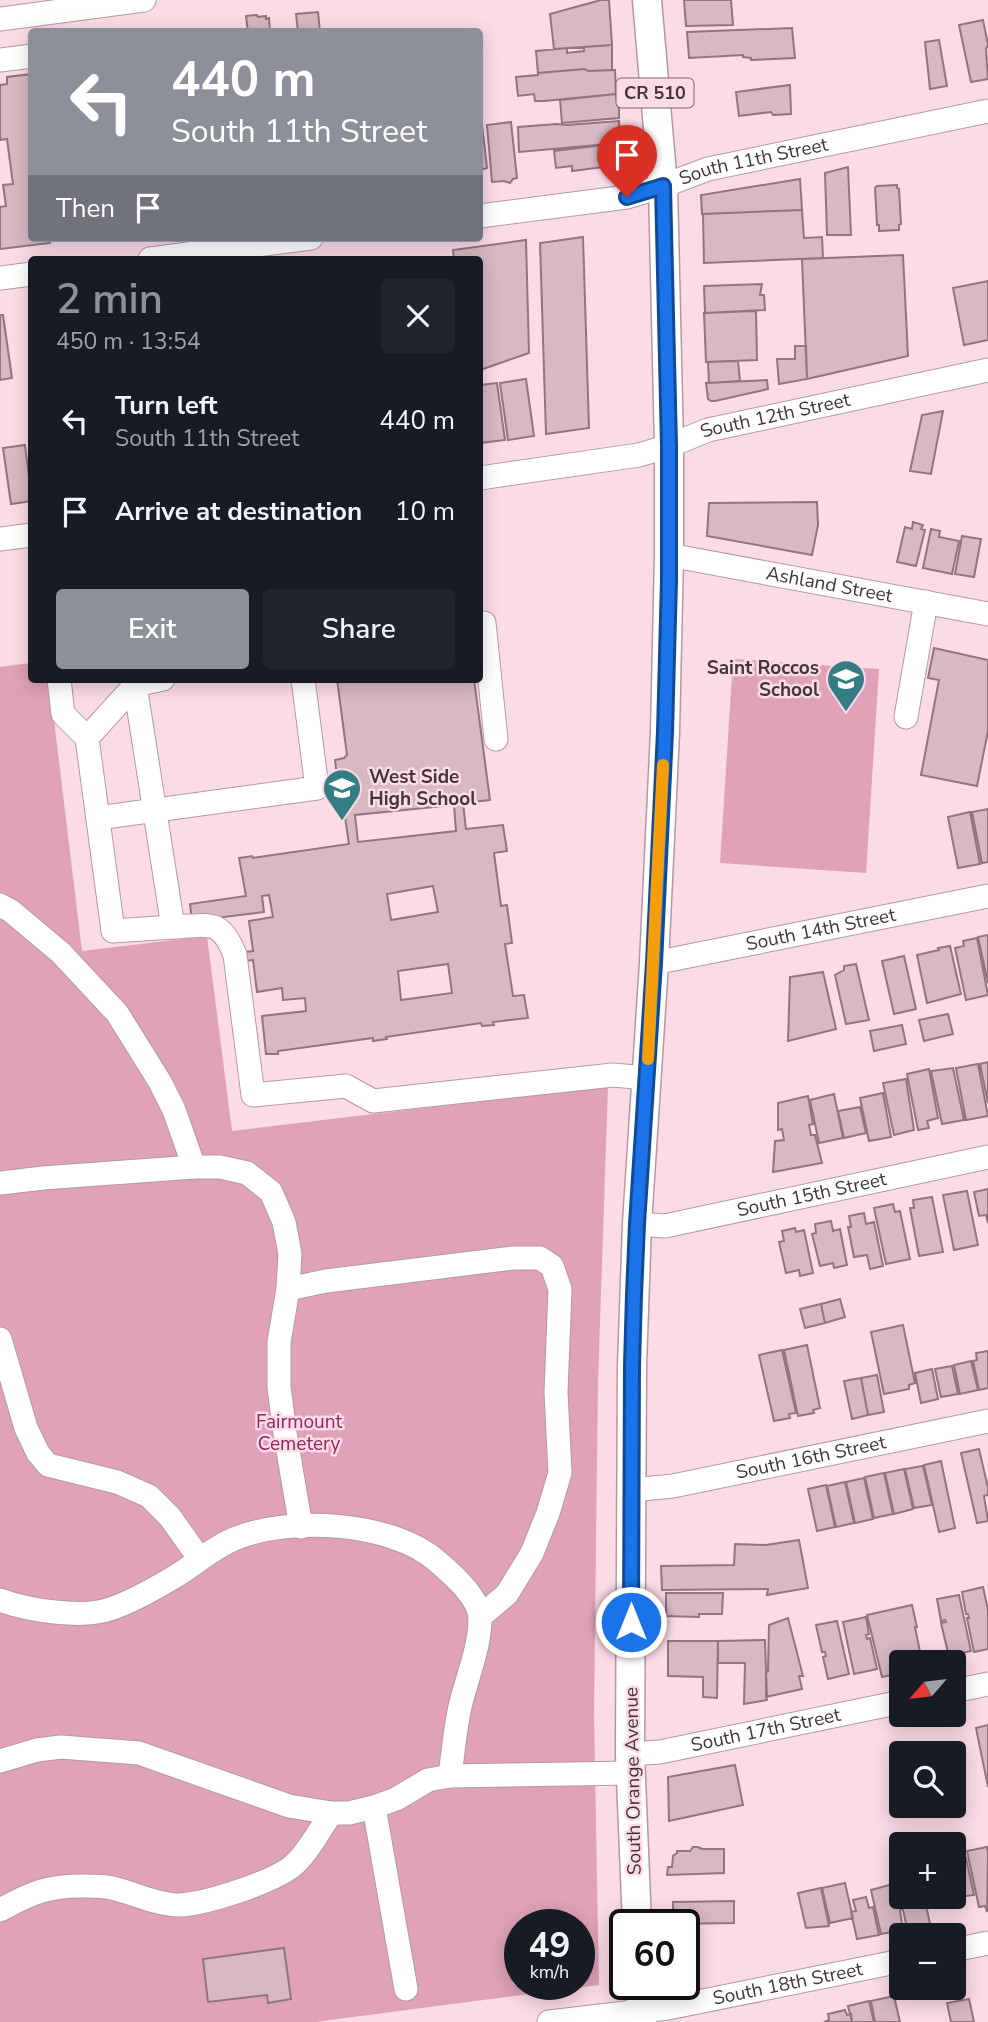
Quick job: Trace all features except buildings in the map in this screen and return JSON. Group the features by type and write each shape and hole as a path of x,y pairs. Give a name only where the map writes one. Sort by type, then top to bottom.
{"main road":[{"name":"South Orange Avenue","path":"636,1909 630,1764 632,1366 637,1224 654,963 665,732 669,555 663,186 648,0"}],"street":[{"path":"0,19 144,0"},
{"path":"0,60 28,56"},
{"name":"South 11th Street","path":"483,216 627,197 708,169 988,111"},
{"path":"173,256 280,242"},
{"path":"0,278 28,274"},
{"name":"South 12th Street","path":"483,478 639,455 669,446 708,429 988,370"},
{"path":"0,540 28,536"},
{"name":"Ashland Street","path":"669,555 988,614"},
{"path":"906,717 926,601"},
{"path":"483,624 496,738"},
{"path":"59,683 63,714 87,738 113,931 213,926 225,933 235,955 253,1095 346,1086 373,1101 613,1075 647,1078"},
{"path":"87,738 135,685 144,683"},
{"path":"98,818 317,788 304,683"},
{"path":"135,685 173,927"},
{"name":"South 14th Street","path":"654,963 988,896"},
{"path":"0,905 61,953 117,1013 160,1082 174,1110 194,1167"},
{"name":"South 15th Street","path":"637,1224 665,1226 988,1157"},
{"path":"0,1183 220,1167 247,1173 271,1192 284,1222 290,1254 288,1289 279,1342 279,1387 302,1527"},
{"path":"288,1289 513,1258 540,1258 552,1266 560,1289 556,1392 560,1473 532,1553 507,1594 481,1617"},
{"path":"0,1339 26,1428 38,1453 48,1465 117,1482 149,1496 170,1517 199,1558"},
{"name":"South 16th Street","path":"632,1490 673,1486 988,1421"},
{"path":"0,1600 39,1610 79,1613 108,1610 177,1575 199,1558 233,1539 260,1530 337,1525 390,1536 433,1558 454,1576 468,1591 481,1617 472,1666 459,1709 450,1776"},
{"path":"966,1689 988,1684"},
{"name":"South 17th Street","path":"0,1761 37,1750 61,1747 139,1754 289,1806 349,1813 396,1799 428,1780 450,1776 630,1764 660,1752 889,1704"},
{"path":"374,1807 406,1989"},
{"path":"0,1910 28,1895 52,1887 110,1887 178,1905 222,1897 292,1868 331,1813"},
{"path":"966,1948 988,1943"},
{"name":"South 18th Street","path":"549,2022 641,2006 668,2008 889,1963"}],"green space":[{"path":"733,659 879,669 866,873 720,863"},
{"name":"Fairmount Cemetery","path":"28,663 28,683 49,683 82,951 207,936 232,1131 608,1086 598,1382 594,1714 599,1985 595,1986 595,1909 504,1909 504,1997 315,2022 0,2022 0,667"}],"slow traffic":[{"path":"648,1059 663,765"}],"place":[{"name":"Saint Roccos School","path":"846,713"},
{"name":"West Side High School","path":"342,822"}],"route":[{"path":"627,197 663,186 669,446 665,732 654,963 637,1224 632,1366 631,1622"}]}
